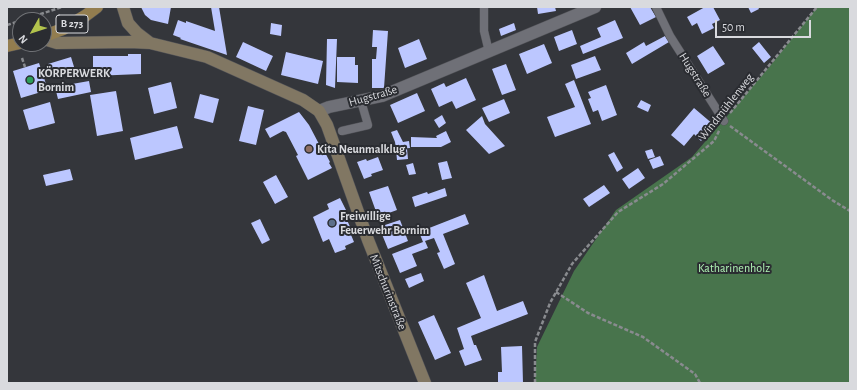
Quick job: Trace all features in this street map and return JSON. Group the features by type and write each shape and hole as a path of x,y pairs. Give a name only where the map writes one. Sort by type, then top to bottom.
{"main road":[{"name":"B 273","path":"52,33 63,29 97,7"},
{"path":"123,7 128,23 137,33 150,43"},
{"path":"52,41 57,43 150,43 207,57 303,100 319,111"},
{"name":"Mitschurinstraße","path":"319,111 327,125 368,240 425,383"}],"street":[{"name":"Hugstraße","path":"319,111 329,107 382,96 595,7"}],"lane":[{"path":"484,7 484,31 489,52"},
{"name":"Hugstraße","path":"656,7 670,36 724,121"},
{"path":"342,131 368,125 361,101"}],"path":[{"path":"47,12 62,7"},
{"name":"Windmühlenweg","path":"535,383 535,342 550,303 572,264 618,212 663,184 714,141 724,121 817,7"},
{"path":"22,58 25,67"},
{"path":"724,121 832,200 850,211"},
{"path":"556,292 588,313 643,337 695,374 700,383"}],"green space":[{"name":"Katharinenholz","path":"817,7 850,7 850,383 535,383 537,347 574,271 616,210 692,157 770,66"}],"building":[{"path":"141,7 171,7 168,24 151,20 145,15"},
{"path":"211,7 219,7 227,55 180,39 181,38 173,35 178,20 186,23 186,21 215,31"},
{"path":"537,7 555,7 556,11 538,14"},
{"path":"630,7 650,7 656,17 640,25"},
{"path":"705,7 713,7 720,20 712,24 714,28 702,34 697,23 692,26 687,17"},
{"path":"748,7 758,7 759,9 751,13"},
{"path":"615,20 623,38 583,54 580,46 601,37 597,28"},
{"path":"271,23 282,25 281,36 270,34"},
{"path":"514,23 516,30 501,36 499,29"},
{"path":"373,30 388,31 384,88 372,88 372,59 376,59 377,47 372,47"},
{"path":"572,30 577,44 559,51 554,37"},
{"path":"665,36 669,42 632,64 626,53 644,42 646,46"},
{"path":"327,39 337,39 335,88 326,85"},
{"path":"419,39 427,59 405,68 398,48"},
{"path":"243,42 273,56 266,71 236,57"},
{"path":"759,42 771,57 764,63 752,48"},
{"path":"544,44 552,63 527,74 519,54"},
{"path":"713,46 725,64 708,74 697,56"},
{"path":"286,52 323,61 318,84 281,75"},
{"path":"128,54 141,54 141,74 93,76 93,56 128,56"},
{"path":"595,56 601,70 576,79 571,65"},
{"path":"71,57 75,70 52,77 48,64"},
{"path":"337,57 355,57 355,65 358,65 358,83 337,82"},
{"name":"KÖRPERWERK Bornim","path":"39,63 48,90 21,98 13,71"},
{"path":"506,64 516,90 502,95 492,69"},
{"path":"466,78 476,100 456,109 452,101 439,107 431,89 444,83 446,87"},
{"path":"574,80 591,124 555,137 547,117 575,107 565,84"},
{"path":"89,81 91,92 58,99 55,87"},
{"path":"171,82 177,108 154,114 148,88"},
{"path":"606,85 617,115 602,121 598,110 593,112 588,99 591,98 588,92"},
{"path":"116,91 123,131 97,136 90,95"},
{"path":"417,93 425,111 398,123 390,105"},
{"path":"200,94 219,99 213,123 194,118"},
{"path":"504,99 510,113 489,122 482,108"},
{"path":"641,100 651,105 648,112 637,107"},
{"path":"50,102 55,123 29,130 23,110"},
{"path":"248,106 264,110 256,145 239,141"},
{"path":"694,108 714,125 701,141 694,134 684,146 671,135"},
{"name":"Kita Neunmalklug","path":"299,112 309,125 319,144 320,143 332,168 308,180 296,156 298,155 286,132 283,131 270,138 265,129"},
{"path":"442,115 446,123 439,128 434,120"},
{"path":"482,116 485,124 505,146 489,154 466,130"},
{"path":"177,126 183,148 135,160 130,138"},
{"path":"397,130 403,142 409,141 410,148 396,149 391,132"},
{"path":"446,131 451,142 441,147 411,147 411,137 437,138 436,136"},
{"path":"407,149 408,159 397,160 396,150"},
{"path":"652,149 655,157 648,159 645,151"},
{"path":"614,152 623,168 617,172 608,155"},
{"path":"660,156 664,165 653,169 649,160"},
{"path":"378,157 383,170 371,174 372,176 364,179 357,162 366,159 367,161"},
{"path":"447,161 452,178 442,180 438,163"},
{"path":"413,163 416,174 409,175 406,165"},
{"path":"638,168 645,178 629,189 622,179"},
{"path":"70,169 73,180 46,186 43,175"},
{"path":"276,175 288,197 275,204 263,182"},
{"path":"604,185 610,193 589,207 583,199"},
{"path":"388,186 397,210 378,217 369,192"},
{"path":"445,188 447,196 415,207 412,197 427,192 428,194"},
{"name":"Freiwillige Feuerwehr Bornim","path":"340,198 346,210 343,211 351,229 349,230 354,242 345,246 346,249 335,253 329,239 323,242 313,217 329,209 327,204"},
{"path":"465,214 469,224 443,234 455,264 444,269 437,253 440,252 434,238 425,241 428,248 412,254 417,266 400,273 392,254 423,242 419,232"},
{"path":"260,219 270,240 262,244 251,223"},
{"path":"400,220 408,241 388,249 379,227"},
{"path":"421,273 424,281 409,288 405,279"},
{"path":"484,275 497,311 523,301 528,314 471,336 482,360 465,366 459,351 464,349 457,328 481,318 466,283"},
{"path":"434,315 451,353 435,360 418,322"},
{"path":"522,346 523,383 498,383 498,372 502,372 501,347"}],"place":[{"name":"KÖRPERWERK Bornim","path":"30,80"},
{"name":"Kita Neunmalklug","path":"309,149"},
{"name":"Freiwillige Feuerwehr Bornim","path":"332,223"}]}
